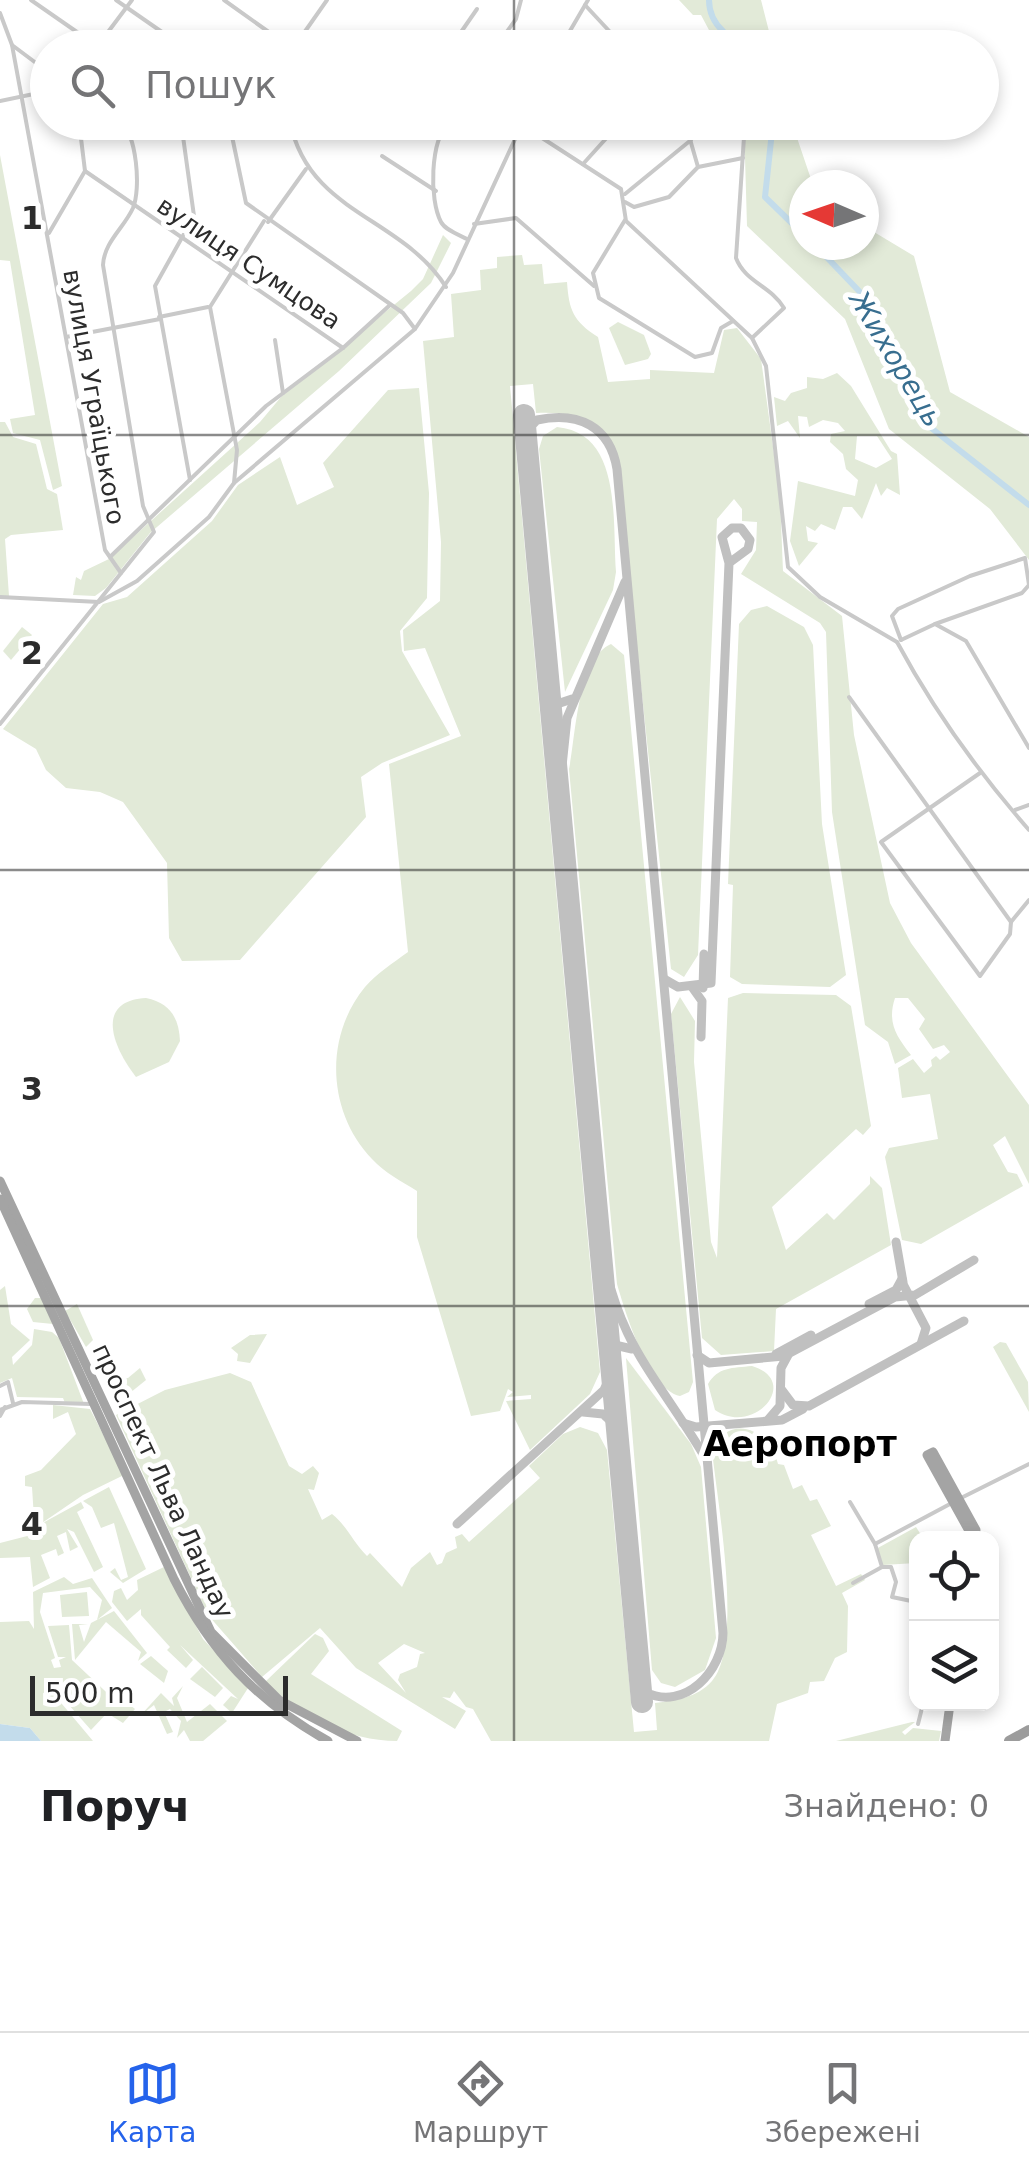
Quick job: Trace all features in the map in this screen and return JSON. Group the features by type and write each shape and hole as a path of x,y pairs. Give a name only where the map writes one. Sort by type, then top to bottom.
{"highway":[{"path":"1009,1741 1029,1730"}],"main road":[{"name":"проспект Льва Ландау","path":"0,1180 189,1609 224,1661 328,1741"},
{"name":"проспект Льва Ландау","path":"0,1199 195,1606 256,1687 302,1715 357,1741"},
{"path":"957,1500 927,1455 933,1452 957,1500 971,1531"},
{"path":"945,1741 949,1711"}],"street":[{"path":"31,0 74,30"},
{"path":"116,0 160,30"},
{"path":"110,30 132,0"},
{"path":"224,0 266,30"},
{"path":"306,30 326,0"},
{"path":"509,30 521,0"},
{"path":"570,30 586,3 609,30"},
{"path":"463,30 477,10"},
{"name":"вулиця Уграїцького","path":"0,13 12,45 110,558 122,574"},
{"path":"12,45 30,58"},
{"path":"0,101 30,95"},
{"path":"47,236 86,170 82,140"},
{"path":"0,724 154,532 148,519 113,329 104,256 134,206 130,140"},
{"path":"182,140 195,209 193,222 155,282 190,480"},
{"path":"232,140 242,196 267,221 390,305 415,328"},
{"path":"296,140 306,168 320,185 430,263 446,287"},
{"path":"440,140 435,162 440,220 467,240"},
{"path":"0,598 99,602 137,581 209,517 234,483 415,328 446,287 514,140"},
{"path":"546,140 625,194"},
{"path":"583,164 605,140"},
{"path":"625,194 691,140 698,167"},
{"path":"744,140 736,258 741,272 776,293 784,308 752,338"},
{"path":"382,156 436,191"},
{"path":"625,202 634,207 662,200 698,167 743,158"},
{"path":"234,483 234,440 210,307 230,271 306,168"},
{"name":"вулиця Сумцова","path":"86,170 343,348"},
{"path":"595,290 593,273 599,258 626,219 625,194"},
{"path":"474,224 516,218 592,281 595,290 618,314 695,358 712,353 721,328 733,321"},
{"path":"626,219 752,338 766,366 786,560 794,575 812,591 899,641"},
{"path":"110,558 284,392 343,348 390,305"},
{"path":"66,337 210,307"},
{"path":"275,340 284,392"},
{"path":"899,641 1022,593 1029,585 1026,558 970,576 898,609 892,616 899,641 925,694 943,713 980,773 1029,830"},
{"path":"935,624 966,642 1029,748"},
{"path":"849,697 1011,922"},
{"path":"980,773 881,842 980,976 1010,934 1011,922 1029,900"},
{"path":"1015,810 1029,806"},
{"path":"0,1386 8,1382 12,1403"},
{"path":"2,1411 12,1403 96,1404"},
{"path":"875,1544 1029,1464"},
{"path":"850,1502 875,1544 882,1567"},
{"path":"853,1582 882,1567 891,1567 896,1582 892,1597 909,1601"},
{"path":"918,1724 922,1711"}],"green space":[{"path":"679,0 761,0 769,30 709,30 701,15 693,15"},
{"path":"744,140 798,140 808,170 789,170 789,260 879,260 879,235 914,256 950,392 1029,437 1029,560 990,509 889,429 845,319 747,226"},
{"path":"0,155 62,486 53,490 40,440 13,433 10,419 35,415 10,261 0,260"},
{"path":"443,235 451,243 431,283 339,371 150,533 106,588 95,596 73,595 76,577 81,580 84,571 109,559 260,422 281,397 411,291 423,279"},
{"path":"522,255 524,265 542,264 544,284 567,282 574,314 598,337 608,382 650,379 650,370 714,373 724,330 737,328 761,359 780,498 783,571 842,616 854,735 890,903 911,943 1029,1105 1029,1184 1005,1136 993,1145 1008,1172 1017,1174 1023,1186 921,1244 902,1240 885,1157 889,1148 938,1139 930,1094 902,1098 898,1068 913,1059 924,1073 932,1066 931,1060 936,1056 940,1060 950,1052 944,1045 933,1049 919,1029 925,1019 908,998 895,998 892,1014 897,1035 911,1055 895,1064 888,1042 865,1025 832,812 826,632 820,623 741,574 756,550 757,522 742,521 742,509 734,499 717,519 698,955 684,977 671,969 617,458 604,435 586,421 563,414 536,413 533,384 510,386 600,1372 590,1394 530,1450 506,1401 531,1399 531,1395 507,1397 513,1392 508,1389 500,1411 471,1416 417,1237 417,1191 382,1168 357,1140 339,1097 336,1074 342,1028 352,1007 370,982 408,952 389,764 461,736 425,648 404,651 403,630 440,601 441,542 423,341 454,337 451,294 481,290 480,270 497,268 497,257"},
{"path":"618,322 644,335 651,354 648,359 625,365 609,328"},
{"path":"837,373 851,386 891,451 897,454 900,495 887,488 881,496 876,483 862,519 852,507 843,507 835,530 821,524 815,531 806,526 808,541 818,543 799,566 790,541 798,481 855,496 858,480 846,469 843,454 830,442 831,434 845,431 838,423 823,420 809,427 807,417 798,416 800,438 788,421 777,426 774,397 785,401 791,393 807,388 807,377 823,379","holes":["857,436 877,436 892,459 876,468 855,459"]},
{"path":"419,388 429,493 427,598 400,631 402,651 450,735 382,763 361,777 366,817 240,960 182,961 169,938 167,863 123,802 100,792 66,788 46,770 36,749 3,729 103,604 127,597 212,521 238,485 280,457 297,505 334,487 323,463 388,390"},
{"path":"0,422 5,422 13,437 36,444 47,489 57,494 63,530 11,535 5,539 9,596 0,596"},
{"path":"557,427 578,433 594,445 604,463 613,506 616,572 613,590 565,692 539,449 543,436"},
{"path":"767,606 804,627 813,645 822,824 846,975 830,987 742,984 730,977 733,885 728,884 739,624 751,610"},
{"path":"22,627 32,635 11,660 3,651"},
{"path":"611,644 624,655 693,1382 689,1392 680,1396 668,1390 648,1365 617,1284 569,769 585,682 591,665"},
{"path":"743,993 836,995 851,1006 871,1126 863,1135 856,1129 772,1207 786,1250 827,1213 834,1220 870,1184 870,1176 882,1188 891,1245 776,1309 774,1351 721,1355 702,1338 671,1014 680,997 695,1021 694,1062 711,1242 717,1258 728,998"},
{"path":"146,998 172,1013 180,1041 169,1062 136,1077 116,1040 114,1017 129,1001"},
{"path":"5,1286 11,1324 30,1340 12,1357 13,1365 32,1345 34,1329 52,1332 59,1338 84,1404 65,1403 63,1398 17,1397 12,1378 0,1383 0,1290"},
{"path":"35,1298 41,1298 53,1324 33,1322 27,1309"},
{"path":"77,1304 93,1340 86,1347 65,1311"},
{"path":"267,1334 250,1363 237,1361 238,1354 231,1348 250,1335"},
{"path":"1006,1343 1028,1382 1029,1412 993,1347"},
{"path":"626,1358 691,1444 701,1467 716,1638 705,1670 675,1687 661,1683 652,1670"},
{"path":"752,1366 766,1373 773,1383 773,1394 767,1404 744,1417 715,1410 708,1384 712,1378 726,1369"},
{"path":"140,1368 146,1380 115,1405 111,1402 117,1378 128,1378"},
{"path":"230,1373 251,1382 289,1466 302,1474 313,1466 319,1473 314,1490 308,1489 322,1520 332,1514 367,1556 370,1553 402,1587 411,1568 430,1552 437,1565 442,1563 446,1553 457,1548 455,1537 462,1534 469,1542 540,1478 529,1466 563,1434 580,1427 598,1433 607,1450 634,1732 657,1730 655,1703 700,1691 712,1681 721,1663 726,1636 726,1571 712,1450 728,1432 748,1430 766,1441 778,1464 784,1465 793,1489 802,1485 810,1501 817,1499 831,1526 811,1535 836,1586 861,1574 865,1580 842,1593 848,1606 847,1652 835,1658 824,1681 810,1682 808,1693 777,1704 769,1741 491,1741 473,1709 466,1707 454,1691 450,1698 442,1697 466,1711 455,1729 356,1668 320,1628 262,1677 208,1615 116,1415 165,1390","holes":["404,1644 425,1653 420,1654 417,1667 400,1674 398,1680 406,1693 378,1663"]},
{"path":"53,1405 90,1409 124,1475 83,1495 39,1525 81,1502 84,1508 77,1512 103,1567 94,1572 74,1532 67,1529 78,1547 70,1551 66,1532 57,1536 64,1553 58,1556 56,1549 41,1555 50,1578 33,1587 30,1557 0,1558 0,1543 35,1534 32,1487 25,1486 25,1476 41,1470 76,1434 68,1412 53,1419"},
{"path":"109,1487 146,1569 123,1583 110,1572 115,1568 121,1580 128,1577 114,1523 101,1528 92,1507 83,1501"},
{"path":"916,1527 919,1531 909,1531 909,1563 883,1565 876,1549"},
{"path":"164,1567 203,1639 248,1688 232,1713 223,1705 231,1696 238,1699 180,1645 193,1660 186,1668 167,1650 170,1647 141,1615 141,1609 127,1621 112,1602 114,1591 121,1588 127,1600 138,1590 137,1580"},
{"path":"64,1577 73,1584 92,1578 112,1608 97,1620 102,1600 90,1587 43,1593 40,1612 55,1658 51,1660 54,1668 61,1667 59,1660 66,1657 58,1657 48,1626 69,1625 72,1660 120,1705 125,1701 135,1709 123,1723 107,1713 91,1730 61,1696 62,1704 93,1741 41,1741 30,1728 0,1724 0,1622 29,1621 34,1629 33,1592"},
{"path":"87,1592 89,1616 62,1617 60,1595"},
{"path":"114,1611 147,1653 138,1661 141,1652 106,1622 75,1660 72,1624 88,1624 79,1625 84,1642 91,1623"},
{"path":"315,1634 323,1638 329,1651 311,1674 402,1731 397,1741 361,1737 326,1724 294,1706 265,1682"},
{"path":"151,1656 168,1671 164,1683 140,1664"},
{"path":"202,1667 223,1688 215,1697 190,1679"},
{"path":"183,1686 177,1698 187,1722 210,1704 227,1721 203,1741 190,1741 184,1730 177,1738 181,1721 170,1709 164,1712 173,1732 167,1734 154,1705 140,1716 161,1693 174,1706 172,1698"},
{"path":"915,1722 902,1732 905,1735 913,1728 941,1731 939,1741 836,1741"}],"water":[{"path":"0,1724 30,1728 41,1741 0,1741"}],"waterway":[{"name":"Жихорець","path":"709,0 713,18 721,30"},
{"name":"Жихорець","path":"771,140 765,197 789,220"},
{"name":"Жихорець","path":"829,260 859,291 930,427 1029,505"}],"taxiway":[{"path":"526,441 529,428 537,420 578,420 590,425 607,442 617,469 723,1633 709,1673 687,1692 660,1697 645,1692 640,1679"},
{"path":"664,979 678,987 711,983 729,563 748,549 750,540 741,528 732,528 722,537 729,563"},
{"path":"559,795 567,718 625,582"},
{"path":"549,693 560,703 572,699"},
{"path":"703,988 704,954"},
{"path":"692,987 702,1001 701,1037"},
{"path":"896,1242 903,1282"},
{"path":"600,1244 628,1333 703,1454"},
{"path":"697,1355 709,1363 784,1356 895,1297 915,1295 974,1260"},
{"path":"869,1304 896,1290 902,1279"},
{"path":"903,1284 926,1328 921,1344"},
{"path":"781,1389 793,1405 809,1406 964,1321"},
{"path":"776,1354 811,1335"},
{"path":"611,1357 619,1346 632,1349"},
{"path":"768,1420 780,1406 781,1368 788,1355"},
{"path":"457,1524 604,1390 612,1373"},
{"path":"683,1423 696,1427 782,1420 803,1409"},
{"path":"583,1412 603,1414 617,1427"}],"runway":[{"path":"524,415 642,1702"}],"district":[{"name":"Аеропорт","path":"800,1444"}]}
